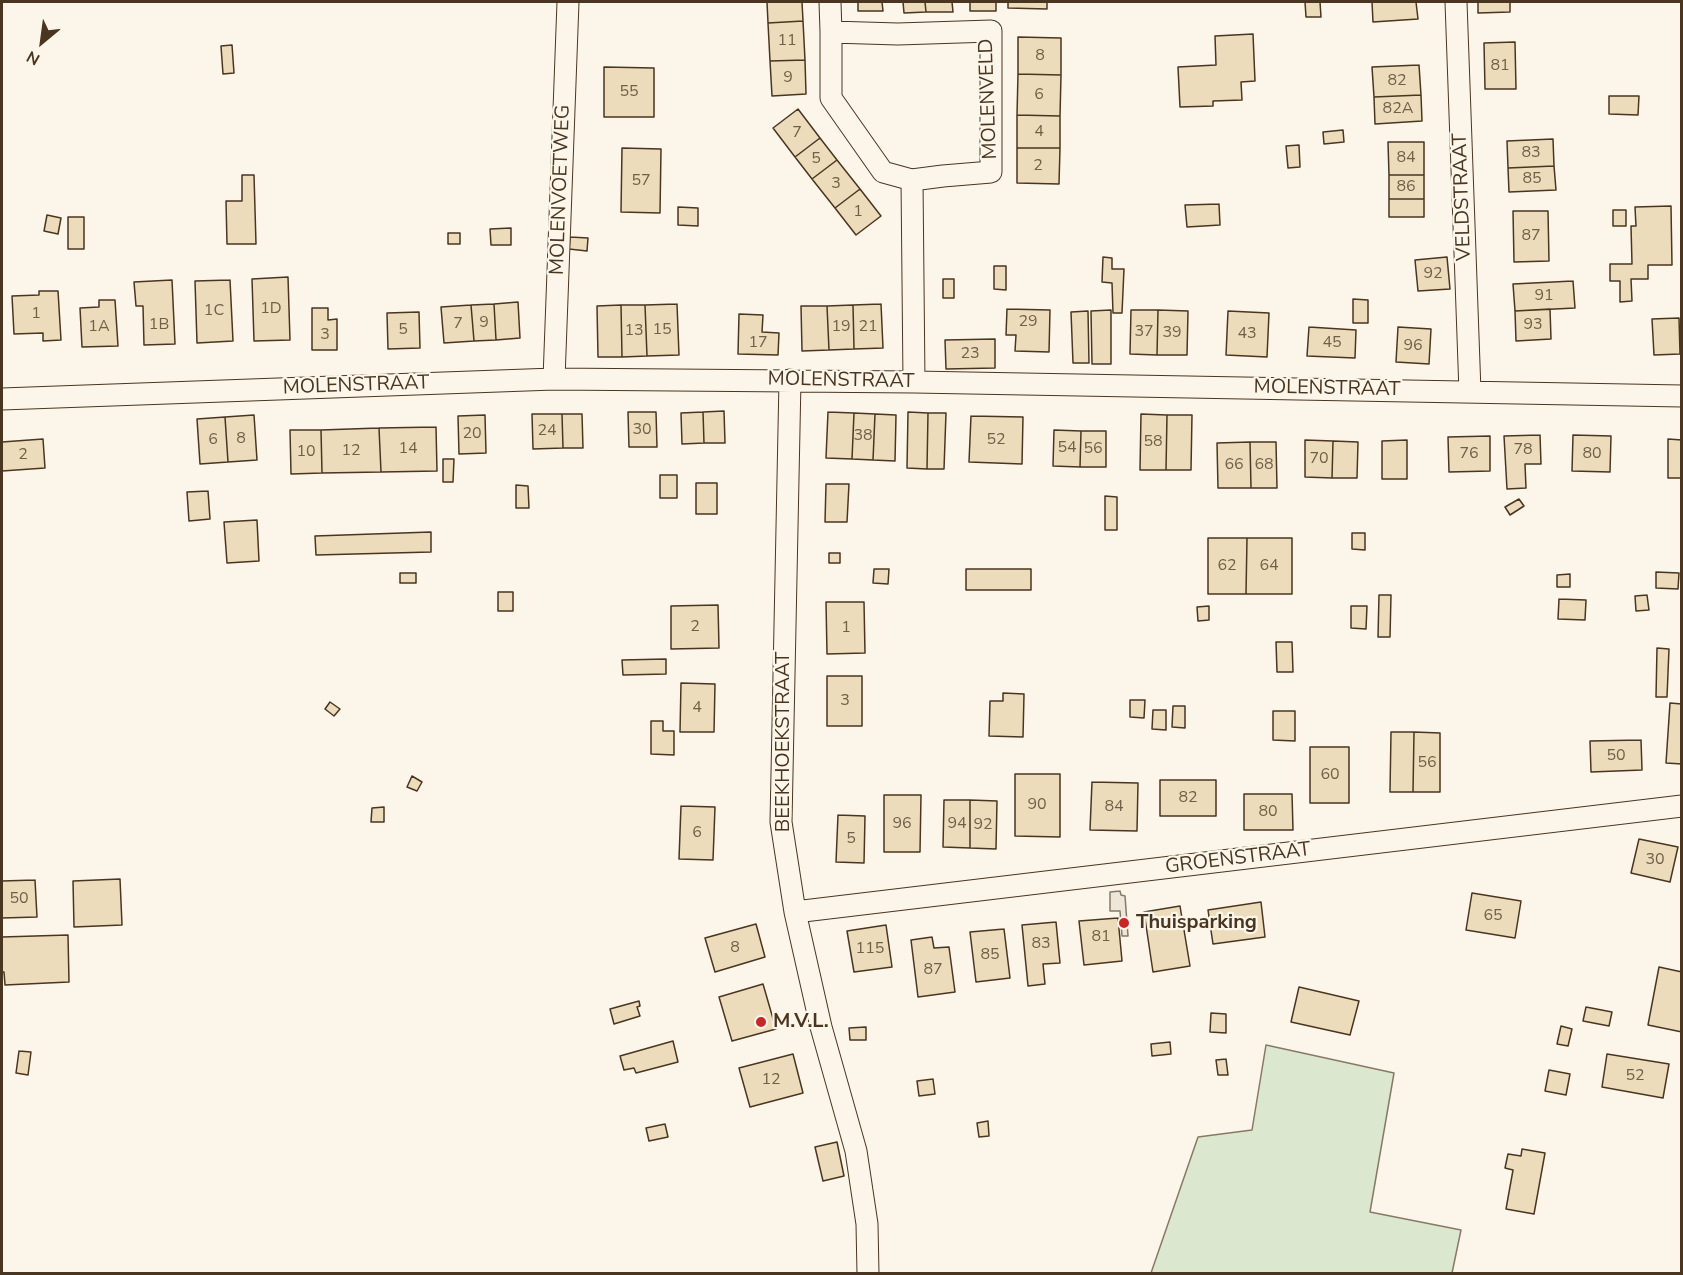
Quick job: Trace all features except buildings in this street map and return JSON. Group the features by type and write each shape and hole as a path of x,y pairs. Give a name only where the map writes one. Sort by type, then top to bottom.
{"street":[{"name":"MOLENVOETWEG","path":"554,379 568,2"},
{"name":"MOLENVELD","path":"830,2 831,98 883,172 912,180 991,172 991,31 898,34 831,32"},
{"name":"VELDSTRAAT","path":"1456,2 1470,392"},
{"path":"912,180 914,382"},
{"name":"MOLENSTRAAT","path":"2,399 554,379 790,380 1682,396"},
{"name":"BEEKHOEKSTRAAT","path":"790,380 781,822 795,912 821,1028 856,1151 867,1224 868,1274"},
{"name":"GROENSTRAAT","path":"795,912 1682,806"}],"green space":[{"path":"1266,1045 1394,1073 1370,1212 1461,1230 1452,1273 1151,1273 1198,1137 1252,1130"}],"shaded area":[{"name":"Thuisparking","path":"1120,891 1121,895 1125,896 1128,936 1122,936 1120,911 1110,911 1110,892"}],"place":[{"name":"Thuisparking","path":"1124,923"},
{"name":"M.V.L.","path":"761,1022"}]}
